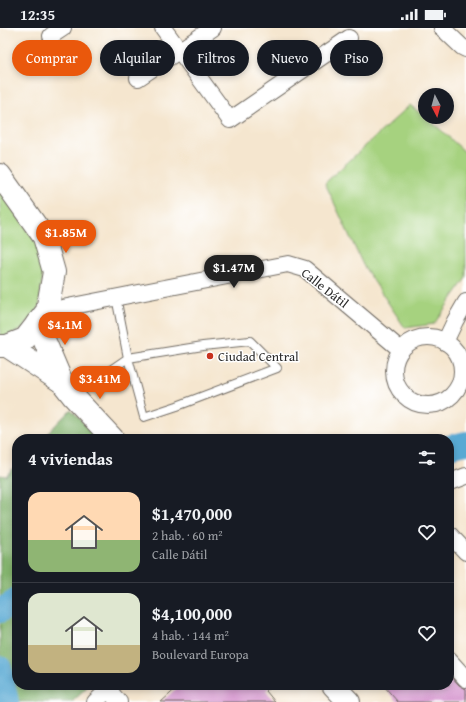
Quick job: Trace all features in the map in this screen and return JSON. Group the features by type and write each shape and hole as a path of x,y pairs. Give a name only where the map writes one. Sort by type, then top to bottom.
{"main road":[{"path":"0,175 44,237 54,272 23,333"},
{"path":"23,333 67,389 108,434"},
{"path":"23,333 67,389"},
{"path":"338,690 349,702"}],"street":[{"path":"163,28 230,120 349,38"},
{"path":"138,78 212,28"},
{"path":"442,28 466,49"},
{"name":"Calle Dátil","path":"23,333 116,297 288,264 305,269 401,350"},
{"path":"445,342 463,313"},
{"path":"417,338 436,338 445,342 454,349 460,359 462,371 460,382 454,392 445,400 434,404 422,404 411,400 402,393 396,383 394,371 396,360 401,350 408,343 417,338"},
{"path":"454,481 466,476"},
{"path":"454,539 466,552"},
{"path":"454,666 466,679"},
{"path":"95,702 109,690"},
{"path":"112,690 119,702"}],"lane":[{"path":"67,389 128,358 203,346 250,341 277,368 144,417 128,358 116,297"}],"green space":[{"path":"410,105 418,111 418,124 434,124 466,153 466,278 434,324 405,328 363,265 325,183"},
{"path":"0,190 34,239 44,261 39,309 23,328 0,339"},
{"path":"71,409 94,434 47,434"},
{"path":"12,469 12,690 85,690 72,702 0,702 0,475 6,476"}],"building":[{"path":"454,680 459,685 466,689 466,702 398,702 387,690 454,690"},
{"path":"174,690 267,690 266,691 275,702 161,702"}],"waterway":[{"path":"454,446 466,443"},
{"path":"0,611 12,603"},
{"path":"0,668 7,702"}],"place":[{"name":"Ciudad Central","path":"210,356"}]}
